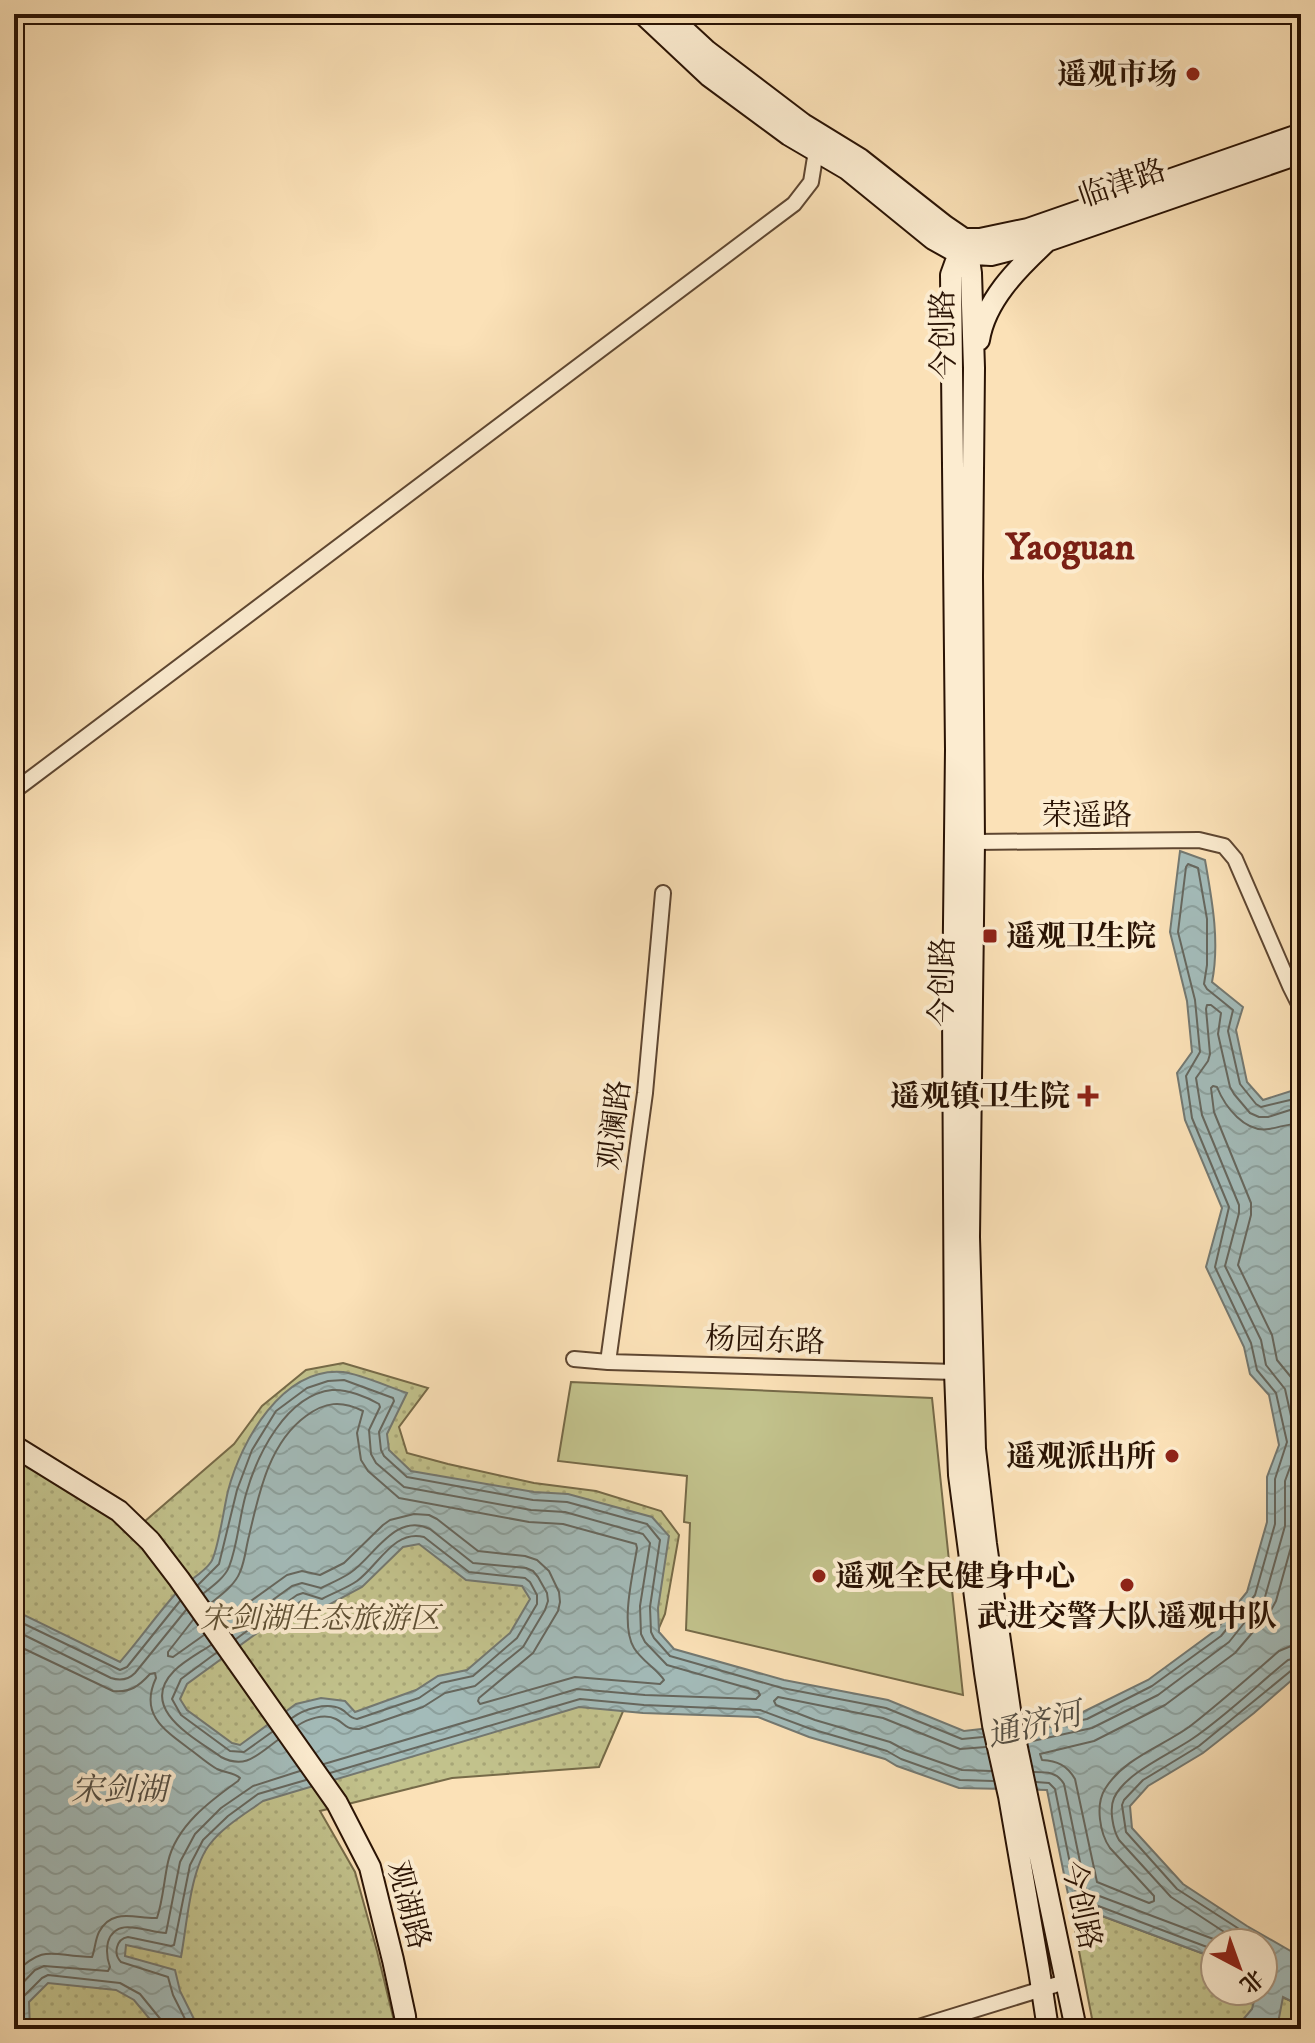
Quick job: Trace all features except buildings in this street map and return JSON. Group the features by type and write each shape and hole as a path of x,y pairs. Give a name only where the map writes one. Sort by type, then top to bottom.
{"main road":[{"name":"今创路","path":"643,14 709,76 789,135 847,169 933,239 963,248"},
{"path":"667,14 707,51 803,124 860,159 945,226 963,248"},
{"name":"临津路","path":"963,248 980,239 1028,229 1301,134"},
{"name":"临津路","path":"963,248 991,255 1049,240 1301,153"},
{"path":"974,368 981,325 1018,268 1049,240"},
{"name":"今创路","path":"963,248 971,273 974,368 974,842 969,1237 975,1449 1003,1725"},
{"name":"今创路","path":"963,248 951,275 956,749 953,1010 955,1372 959,1475 1003,1725"},
{"name":"观湖路","path":"14,1446 119,1511 150,1541 337,1803 370,1867 406,2029"},
{"path":"1003,1725 1018,1795"},
{"name":"今创路","path":"1018,1795 1068,1981 1076,2029"},
{"name":"今创路","path":"1018,1795 1048,2029"}],"street":[{"path":"14,791 794,204 811,182 816,151"},
{"name":"荣遥路","path":"974,842 1199,840 1224,846 1245,877 1301,1008"},
{"name":"观澜路","path":"608,1362 645,1093 663,893"},
{"name":"杨园东路","path":"574,1359 955,1372"},
{"path":"912,2029 1068,1981"}],"green space":[{"name":"宋剑湖生态旅游区","path":"343,1363 428,1388 399,1427 407,1453 534,1483 596,1491 661,1511 679,1535 665,1614 599,1767 452,1778 320,1811 355,1872 396,2029 14,2029 14,1455 137,1528 234,1444 262,1406 306,1370"},
{"name":"遥观全民健身中心","path":"571,1382 932,1398 963,1695 686,1630 690,1523 684,1522 687,1476 558,1461"},
{"path":"1070,1904 1199,1952 1199,2007 1279,2007 1279,1996 1301,2006 1301,2029 1094,2029"}],"water":[{"name":"宋剑湖","path":"1180,851 1205,860 1215,936 1212,982 1243,1007 1236,1030 1247,1082 1263,1100 1291,1091 1301,1095 1301,1672 1203,1753 1148,1786 1130,1806 1132,1828 1183,1884 1249,1927 1199,1927 1199,1952 1070,1904 1047,1790 959,1788 885,1759 809,1737 758,1717 643,1713 579,1707 263,1801 228,1826 210,1844 198,1868 181,1957 126,1945 125,1956 175,1970 180,1991 199,2029 158,2029 134,2000 116,1990 48,1983 29,2002 30,2029 14,2029 14,1610 120,1662 178,1591 211,1562 234,1471 254,1430 283,1394 301,1381 321,1374 350,1373 407,1393 387,1434 389,1450 411,1471 534,1492 568,1494 652,1517 669,1536 658,1608 659,1632 674,1649 784,1680 888,1700 964,1731 1034,1723 1083,1712 1148,1680 1216,1630 1247,1592 1267,1522 1267,1477 1279,1445 1269,1395 1250,1374 1244,1347 1206,1267 1222,1208 1185,1120 1177,1073 1192,1052 1187,1001 1170,932","holes":["419,1544 466,1580 522,1586 530,1599 510,1633 467,1670 438,1676 416,1690 355,1712 345,1701 321,1698 296,1704 240,1745 232,1743 187,1710 180,1699 187,1684 301,1601 323,1608 362,1587 403,1547"]},
{"name":"宋剑湖","path":"1279,1944 1301,1957 1301,2006 1283,1997 1278,2023 1263,2020 1251,2029 1235,2029 1252,2009 1279,2007"}],"place":[{"name":"遥观市场","path":"1193,74"},
{"name":"遥观卫生院","path":"990,936"},
{"name":"遥观镇卫生院","path":"1088,1096"},
{"name":"遥观派出所","path":"1172,1456"},
{"name":"遥观全民健身中心","path":"819,1576"},
{"name":"武进交警大队遥观中队","path":"1127,1585"}],"district":[{"name":"Yaoguan","path":"1070,546"}],"water label":[{"name":"通济河","path":"1034,1724"}]}
